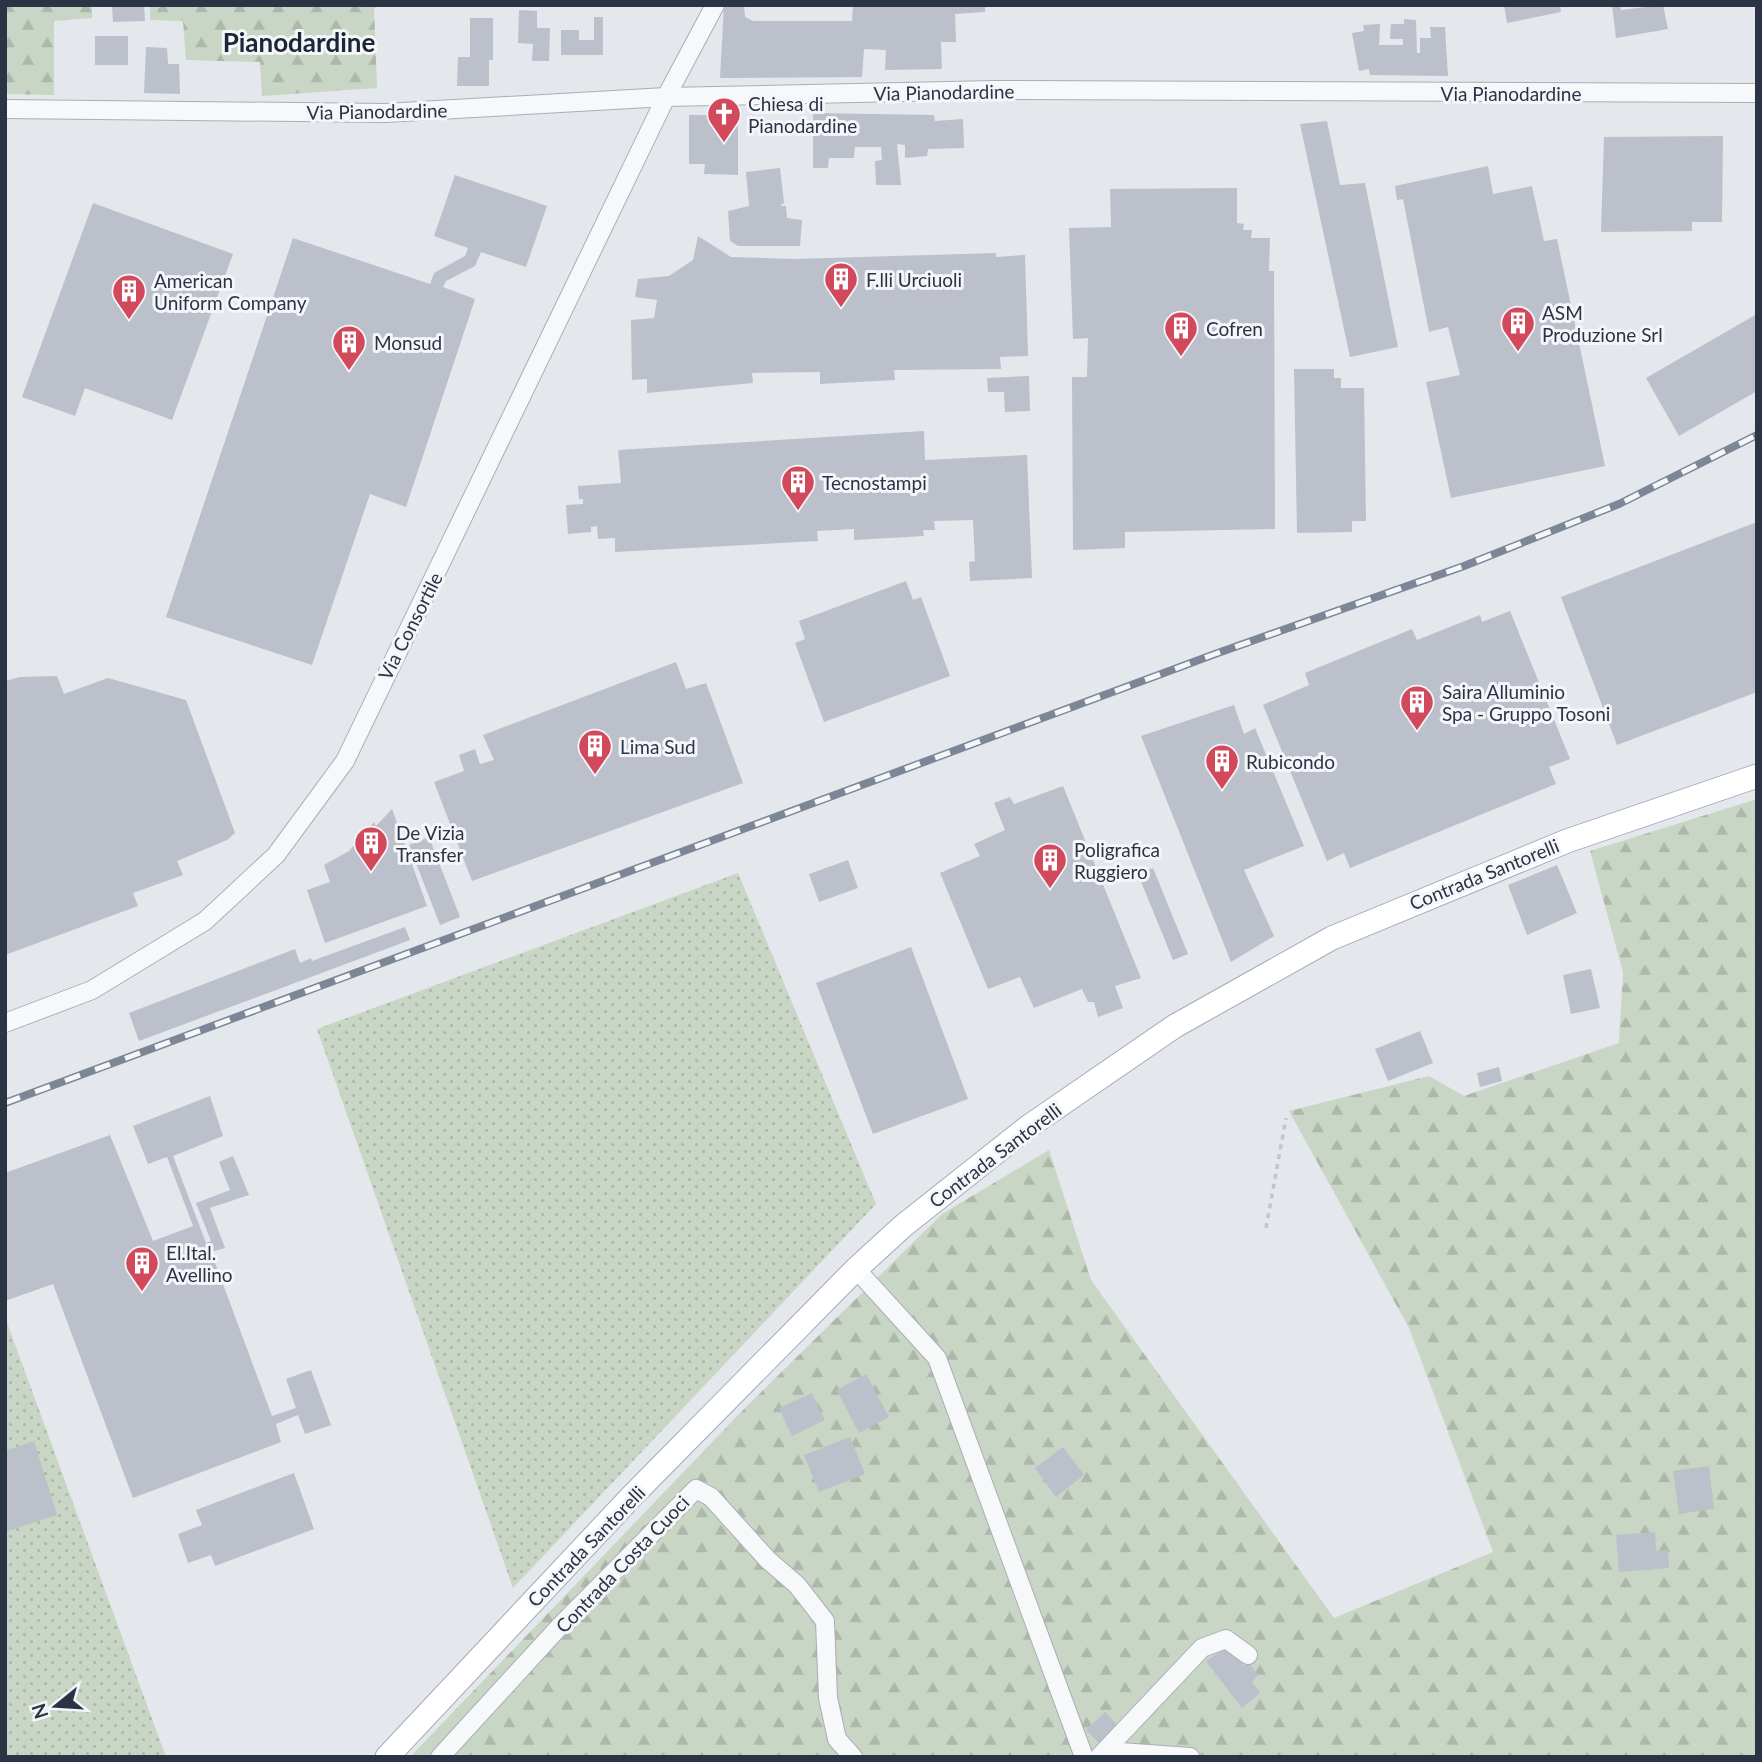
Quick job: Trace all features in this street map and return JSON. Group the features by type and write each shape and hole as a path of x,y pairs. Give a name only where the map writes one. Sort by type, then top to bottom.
{"main road":[{"name":"Contrada Santorelli","path":"387,1757 632,1497 856,1269 994,1151 1175,1026 1332,938 1567,841 1757,776"}],"street":[{"name":"Via Consortile","path":"5,1023 92,990 205,921 276,855 345,761 666,97 715,5"},
{"name":"Via Pianodardine","path":"5,108 385,113 666,97 995,90 1757,93"},
{"path":"856,1269 937,1358 1084,1757"},
{"name":"Contrada Costa Cuoci","path":"440,1757 561,1625 696,1489 711,1497 768,1560 797,1585 825,1621 828,1698 836,1739 853,1757"},
{"path":"1102,1754 1202,1648 1227,1639 1248,1655"},
{"path":"1102,1754 1190,1757"}],"path":[{"path":"1266,1228 1286,1118"}],"green space":[{"path":"5,5 92,5 92,18 54,21 54,95 5,94"},
{"path":"150,5 384,5 374,8 377,88 262,96 260,62 186,60 183,21 150,20"},
{"path":"1757,799 1757,1757 410,1757 743,1410 942,1214 1049,1150 1091,1280 1334,1618 1493,1552 1409,1328 1289,1111 1429,1076 1464,1096 1619,1043 1623,972 1590,851"},
{"path":"738,873 876,1204 513,1588 317,1029"},
{"path":"5,1317 166,1757 5,1757"}],"building":[{"path":"112,5 144,5 145,21 113,22"},
{"path":"724,5 744,5 745,17 753,21 852,21 853,5 985,5 985,12 955,14 956,42 941,42 942,69 885,70 886,50 864,49 862,77 720,78"},
{"path":"1504,5 1560,5 1561,12 1507,23"},
{"path":"1612,5 1620,5 1621,10 1663,5 1668,29 1616,38"},
{"path":"519,10 537,11 537,28 550,28 549,61 532,61 533,44 518,43"},
{"path":"594,17 603,17 603,55 561,55 561,30 579,30 579,40 594,40"},
{"path":"470,18 493,18 493,60 489,60 489,86 457,86 458,57 470,57"},
{"path":"1404,19 1416,20 1417,53 1420,53 1420,38 1431,38 1430,27 1445,27 1448,76 1370,75 1369,69 1359,71 1352,33 1364,31 1363,25 1380,24 1379,45 1403,45 1403,39 1390,39 1391,24 1404,24"},
{"path":"95,36 128,36 128,65 95,65"},
{"path":"146,47 167,48 168,64 179,64 180,94 144,93"},
{"path":"813,113 934,115 935,121 963,119 964,148 928,149 927,156 905,158 905,145 897,144 901,185 876,185 875,161 882,160 881,147 855,147 854,158 829,158 828,168 813,168"},
{"path":"689,115 738,115 738,175 704,174 705,164 689,164"},
{"path":"1327,121 1340,185 1365,183 1398,347 1350,357 1300,124"},
{"path":"1723,136 1722,222 1692,222 1692,231 1601,232 1604,137"},
{"name":"ASM Produzione Srl","path":"1488,166 1493,194 1532,186 1544,241 1557,239 1605,466 1451,498 1426,382 1460,375 1448,327 1429,332 1403,199 1397,200 1395,186"},
{"path":"780,168 784,203 780,206 786,206 787,218 802,220 800,246 738,246 730,241 728,211 749,206 746,172"},
{"name":"Monsud","path":"455,175 547,206 526,267 481,252 475,266 446,281 443,287 475,299 406,507 370,494 312,665 166,617 293,238 430,284 434,273 465,256 468,248 434,236"},
{"name":"Cofren","path":"1237,188 1237,223 1244,224 1243,230 1252,230 1251,238 1270,238 1269,271 1274,271 1275,529 1125,532 1125,548 1073,550 1072,377 1087,377 1088,338 1073,339 1069,228 1111,227 1110,189"},
{"name":"American Uniform Company","path":"93,203 233,254 172,420 85,388 75,416 22,397"},
{"name":"F.lli Urciuoli","path":"698,236 731,257 794,259 996,253 996,257 1025,255 1028,356 1000,357 1001,369 894,370 895,380 820,384 820,372 752,373 753,383 647,393 647,379 632,380 631,320 654,318 657,300 635,297 638,279 669,276 693,260"},
{"path":"1757,314 1757,391 1679,436 1646,378"},
{"path":"1294,369 1334,369 1334,378 1341,378 1341,388 1364,388 1366,521 1352,521 1352,532 1297,533"},
{"path":"1029,376 1030,411 1005,412 1004,392 988,392 987,378"},
{"name":"Tecnostampi","path":"924,431 925,460 1027,455 1032,578 970,581 969,562 975,561 973,520 934,521 935,530 923,530 924,536 854,540 854,529 817,531 818,541 615,552 615,538 598,539 597,526 591,527 591,532 568,534 566,505 583,504 583,499 579,499 578,486 621,483 618,450"},
{"path":"1757,522 1757,692 1617,745 1561,597"},
{"path":"906,581 913,600 921,597 950,676 824,722 795,643 805,639 799,621"},
{"name":"Saira Alluminio Spa - Gruppo Tosoni","path":"1510,611 1570,759 1549,767 1556,784 1350,868 1344,853 1327,861 1263,705 1309,685 1305,673 1412,629 1417,640 1480,615 1482,622"},
{"name":"Lima Sud","path":"676,662 686,689 706,683 743,783 472,881 434,782 464,771 459,755 475,749 480,764 494,760 483,735"},
{"path":"57,676 64,694 108,678 186,700 235,833 227,840 177,861 183,875 133,893 138,906 5,955 5,681 20,677"},
{"name":"Rubicondo","path":"1234,705 1244,734 1255,728 1304,846 1244,870 1274,936 1231,962 1141,736"},
{"name":"Poligrafica Ruggiero","path":"1063,786 1141,978 1115,986 1123,1008 1098,1017 1094,1002 1088,1002 1082,989 1034,1008 1020,977 988,989 940,873 980,856 974,844 1005,830 994,803 1010,797 1014,804"},
{"name":"De Vizia Transfer","path":"392,809 427,906 325,943 307,890 330,882 324,865 349,851 374,822 376,826"},
{"path":"429,837 460,917 440,925 409,845"},
{"path":"848,860 858,888 819,902 809,874"},
{"path":"1557,865 1577,913 1527,935 1508,885"},
{"path":"1153,868 1188,954 1173,960 1138,874"},
{"path":"405,927 410,940 139,1041 129,1013 295,949 300,963 311,958 312,961"},
{"path":"911,947 968,1099 873,1134 816,983"},
{"path":"1591,969 1600,1008 1571,1014 1563,975"},
{"path":"1420,1031 1433,1063 1388,1081 1375,1049"},
{"path":"1499,1067 1502,1081 1480,1087 1477,1073"},
{"name":"El.Ital. Avellino","path":"210,1096 223,1136 173,1156 206,1243 211,1241 196,1203 230,1190 219,1162 233,1156 249,1195 210,1208 225,1248 211,1252 272,1416 296,1408 286,1379 311,1370 331,1425 305,1434 298,1415 276,1424 281,1442 133,1498 53,1284 5,1301 5,1173 110,1135 153,1241 193,1226 167,1157 148,1164 133,1126"},
{"path":"866,1374 889,1417 859,1433 837,1390"},
{"path":"812,1393 825,1420 792,1436 779,1408"},
{"path":"850,1437 865,1474 819,1492 804,1455"},
{"path":"34,1441 57,1515 5,1532 5,1451"},
{"path":"1063,1447 1084,1475 1056,1497 1035,1468"},
{"path":"1709,1466 1714,1509 1679,1514 1673,1471"},
{"path":"294,1473 314,1529 215,1566 211,1555 188,1563 178,1534 202,1525 196,1510"},
{"path":"1655,1532 1656,1551 1668,1550 1669,1568 1619,1572 1616,1535"},
{"path":"1231,1645 1244,1666 1249,1663 1258,1675 1252,1682 1260,1693 1242,1708 1206,1661"},
{"path":"1105,1712 1120,1728 1102,1746 1086,1730"}],"railway":[{"path":"5,1103 1215,654 1464,566 1619,504 1757,435"}],"place":[{"name":"Chiesa di Pianodardine","path":"724,144"},
{"name":"F.lli Urciuoli","path":"841,309"},
{"name":"American Uniform Company","path":"129,321"},
{"name":"ASM Produzione Srl","path":"1518,353"},
{"name":"Cofren","path":"1181,358"},
{"name":"Monsud","path":"349,372"},
{"name":"Tecnostampi","path":"798,512"},
{"name":"Saira Alluminio Spa - Gruppo Tosoni","path":"1417,732"},
{"name":"Lima Sud","path":"595,776"},
{"name":"Rubicondo","path":"1222,791"},
{"name":"De Vizia Transfer","path":"371,873"},
{"name":"Poligrafica Ruggiero","path":"1050,890"},
{"name":"El.Ital. Avellino","path":"142,1293"}],"district":[{"name":"Pianodardine","path":"299,42"}]}
